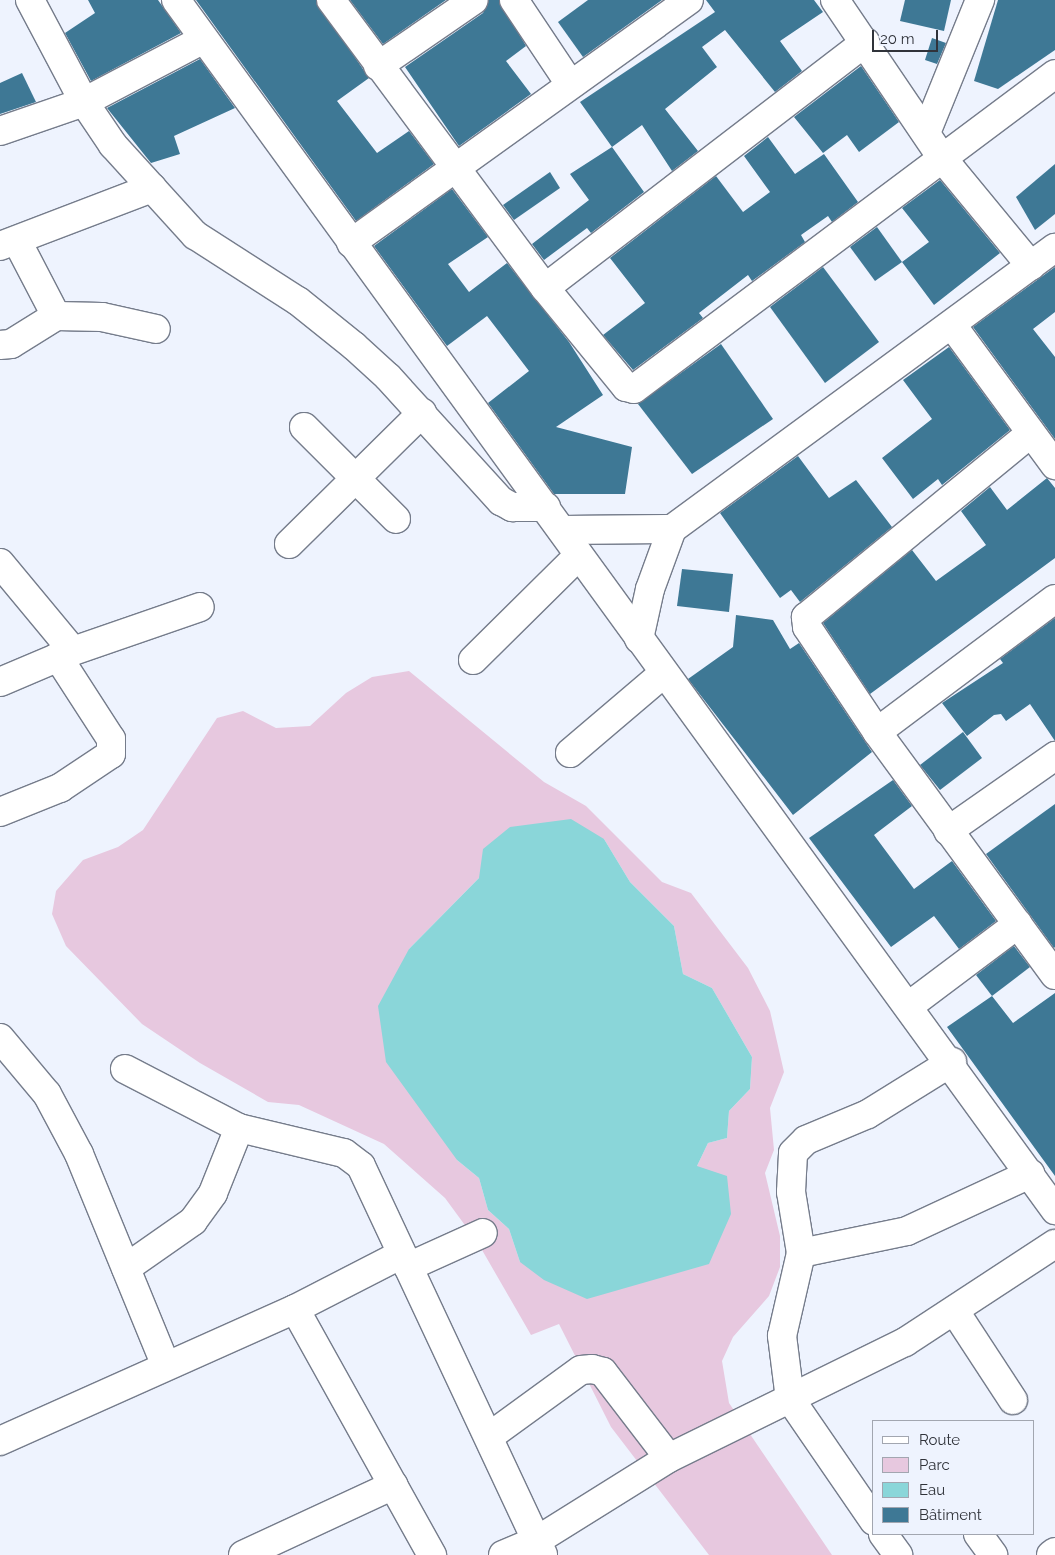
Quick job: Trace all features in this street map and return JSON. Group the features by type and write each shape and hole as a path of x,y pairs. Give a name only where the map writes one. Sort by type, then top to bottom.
{"street":[{"path":"30,0 84,102 113,145 205,244 323,320 422,413 501,501 512,507 546,507"},
{"path":"176,0 202,40 546,507 639,639 952,1062 1055,1210"},
{"path":"331,0 378,66 456,167 545,288 626,387 634,389 1055,74"},
{"path":"378,66 474,0"},
{"path":"514,0 570,84"},
{"path":"352,243 689,0"},
{"path":"835,0 866,42 942,158 1031,266"},
{"path":"926,133 980,0"},
{"path":"0,131 84,102 202,40"},
{"path":"545,288 866,42"},
{"path":"56,316 8,244 152,188"},
{"path":"639,639 650,589 672,529 1055,248"},
{"path":"0,345 11,344 56,316 102,317 156,329"},
{"path":"952,324 1055,466"},
{"path":"289,544 422,413"},
{"path":"304,428 396,519"},
{"path":"1031,433 808,613 808,627 877,732 1055,975"},
{"path":"562,530 672,529"},
{"path":"473,660 579,555"},
{"path":"0,563 66,654 111,738 110,754 60,788 0,812"},
{"path":"877,732 1055,598"},
{"path":"0,682 66,654 200,607"},
{"path":"570,753 664,673"},
{"path":"948,831 1055,756"},
{"path":"910,1005 1018,924"},
{"path":"0,1038 10,1062 47,1094 79,1154 165,1364"},
{"path":"872,1518 790,1399 782,1336 801,1253 791,1192 793,1153 806,1140 868,1114 952,1062"},
{"path":"125,1068 239,1128 353,1158 361,1166 490,1436 540,1548"},
{"path":"126,1268 193,1222 213,1193 239,1128"},
{"path":"801,1253 907,1231 1030,1174"},
{"path":"0,1441 165,1364 405,1260 483,1233"},
{"path":"503,1555 540,1548 669,1458 790,1399 956,1313 1055,1244"},
{"path":"295,1309 343,1402 394,1485 432,1555"},
{"path":"956,1313 1013,1400"},
{"path":"490,1436 581,1370 592,1368 603,1372 669,1458"},
{"path":"244,1555 394,1485"},
{"path":"884,1535 898,1555"},
{"path":"979,1535 993,1555"},
{"path":"1051,1555 1055,1552"}],"green space":[{"path":"409,671 544,782 586,806 662,882 691,893 748,968 770,1011 784,1072 770,1108 774,1150 765,1173 780,1236 780,1267 769,1296 733,1337 722,1361 729,1403 832,1555 709,1555 611,1427 559,1324 531,1335 478,1243 445,1198 384,1144 299,1105 268,1102 200,1063 142,1024 66,946 52,914 56,891 83,860 118,847 143,830 217,718 243,711 276,728 310,726 346,693 372,677","holes":["604,839 630,882 674,926 683,974 712,988 752,1057 750,1089 729,1111 727,1138 708,1143 697,1166 520,1262 509,1229 488,1210 479,1178 457,1160 409,949 479,878"]}],"water":[{"path":"571,819 604,839 630,882 674,926 683,974 712,988 752,1057 750,1089 729,1111 727,1138 708,1143 697,1166 727,1176 731,1214 709,1264 587,1299 544,1280 520,1262 509,1229 488,1210 479,1178 457,1160 386,1062 378,1006 409,949 479,878 483,849 510,827"}],"building":[{"path":"88,0 158,0 181,33 91,81 65,33 95,13"},
{"path":"196,0 316,0 369,78 337,101 377,153 409,131 434,164 356,221"},
{"path":"350,0 446,0 383,44"},
{"path":"489,0 499,0 526,46 506,61 531,94 459,146 405,67 483,13"},
{"path":"588,0 662,0 583,57 558,22"},
{"path":"706,0 814,0 823,12 780,41 802,71 775,92 725,30 702,47 717,67 665,109 698,151 672,171 642,125 612,147 580,102 715,12"},
{"path":"905,0 951,0 944,31 900,21"},
{"path":"998,0 1055,0 1055,50 998,89 974,81"},
{"path":"932,38 946,43 937,64 925,60"},
{"path":"200,59 235,108 174,136 180,154 151,163 107,108"},
{"path":"861,66 899,122 859,152 847,135 823,153 794,117"},
{"path":"22,73 36,102 0,114 0,83"},
{"path":"768,137 795,174 824,154 858,202 832,222 828,216 801,235 805,242 752,281 748,275 699,313 703,318 633,370 603,335 645,303 610,258 716,176 743,212 770,192 744,156"},
{"path":"612,147 644,192 591,233 587,228 544,260 532,244 589,200 570,174"},
{"path":"1055,164 1055,214 1035,230 1016,197"},
{"path":"550,172 560,188 514,220 503,205"},
{"path":"940,180 1000,253 934,305 902,262 929,242 902,208"},
{"path":"452,189 488,237 448,264 469,292 507,263 569,342 603,395 556,427 632,447 625,494 554,494 488,403 529,371 487,316 447,346 374,246"},
{"path":"877,227 902,262 875,281 850,247"},
{"path":"823,267 879,342 825,383 770,307"},
{"path":"1055,267 1055,312 1033,329 1055,357 1055,439 973,327"},
{"path":"721,344 773,419 692,474 638,404"},
{"path":"949,347 1010,430 942,485 938,479 913,499 882,458 932,419 903,380"},
{"path":"798,456 829,498 856,480 892,527 800,602 791,590 780,598 720,513"},
{"path":"1047,478 1055,488 1055,558 870,694 823,623 912,550 936,581 986,545 961,511 990,487 1007,510"},
{"path":"682,569 733,574 729,612 677,606"},
{"path":"736,615 773,620 790,649 799,643 872,752 793,815 688,679 733,647"},
{"path":"1055,618 1055,741 1030,704 1006,721 1001,714 994,715 967,736 942,703 1003,663 1000,659"},
{"path":"963,732 982,758 940,790 920,765"},
{"path":"893,780 912,806 874,835 914,889 952,861 996,921 959,949 934,916 891,947 809,838"},
{"path":"1055,804 1055,947 1054,948 986,854"},
{"path":"1014,946 1030,967 992,996 976,975"},
{"path":"1055,993 1055,1176 947,1027 992,996 1013,1023"}]}
